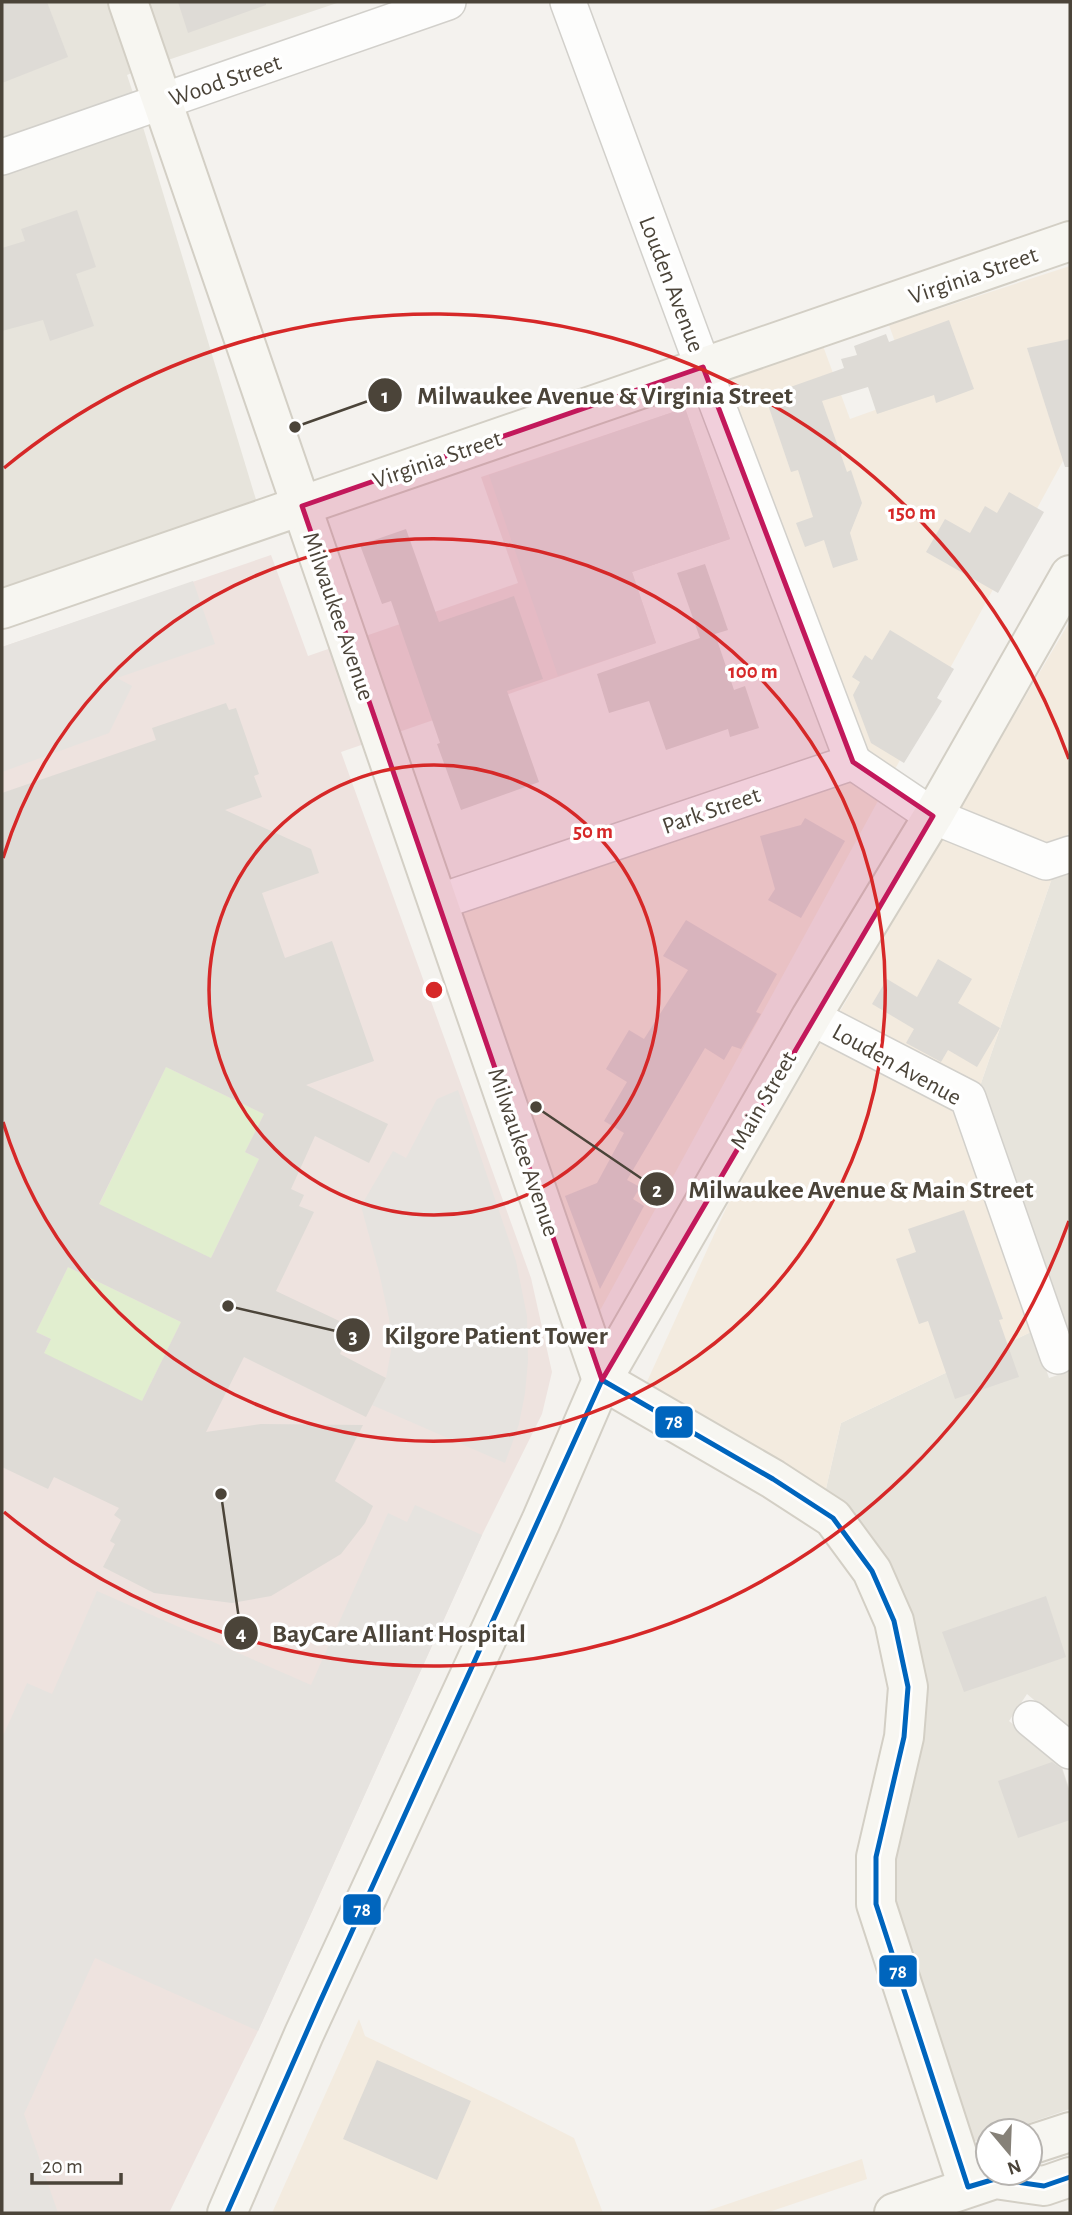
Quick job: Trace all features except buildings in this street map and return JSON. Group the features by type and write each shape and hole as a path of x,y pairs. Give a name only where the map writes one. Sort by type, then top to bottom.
{"street":[{"name":"Milwaukee Avenue","path":"128,2 602,1380"},
{"name":"Wood Street","path":"2,156 448,2"},
{"name":"Louden Avenue","path":"568,2 703,368 853,762"},
{"name":"Virginia Street","path":"2,609 1070,242"},
{"name":"Main Street","path":"227,2213 304,2034 541,1521 602,1380 811,1017 933,816 1070,575"},
{"path":"853,762 933,816 1046,862 1070,854"},
{"name":"Park Street","path":"438,902 853,762"},
{"name":"Louden Avenue","path":"811,1017 968,1098 1058,1356"},
{"path":"602,1380 773,1479 832,1518 872,1571 894,1621 908,1687 904,1737 876,1857 876,1904 974,2146"},
{"path":"1031,1718 1070,1751"},
{"path":"1044,2140 1070,2132"},
{"path":"1044,2186 1070,2178"},
{"path":"905,2211 974,2185"}],"highlighted area":[{"path":"703,367 853,762 933,816 602,1380 302,506"}],"shaded area":[{"path":"2,2 112,2 136,71 127,75 133,93 2,138"},
{"path":"145,2 340,2 165,61"},
{"path":"143,127 257,503 2,590 2,175"},
{"path":"1070,266 1070,448 894,771 865,751 724,379 823,346 850,419 914,396 889,325"},
{"path":"685,408 730,539 632,572 656,643 341,752 531,1278 552,1372 542,1414 482,1535 258,2031 169,2213 2,2213 2,647 271,555 308,656 518,583 481,477"},
{"path":"685,408 730,539 632,572 656,643 558,676 489,475"},
{"path":"193,581 215,644 117,678 132,686 109,733 2,772 2,647"},
{"path":"1070,621 1070,826 1067,836 1045,844 959,809"},
{"path":"852,781 879,799 597,1316 458,913"},
{"path":"942,838 1052,878 979,1089 839,1013"},
{"path":"1070,872 1070,1344 979,1089 1052,878"},
{"path":"822,1041 956,1111 1033,1331 841,1423 825,1493 645,1386 733,1193"},
{"path":"458,1090 516,1261 527,1316 528,1361 525,1393 519,1424 505,1463 372,1405 386,1378 391,1351 389,1318 361,1206 393,1151 406,1158 437,1099"},
{"path":"1033,1331 1049,1378 1070,1371 1070,1730 1027,1694 1009,1721 1061,1764 1070,1791 1070,2109 1044,2118 974,2117 974,2142 970,2143 891,1903 892,1860 923,1690 825,1493 841,1423"},
{"path":"415,1505 482,1535 258,2031 95,1958 24,2114 58,2213 2,2213 2,1738 27,1683 52,1694 97,1591 311,1685 388,1513 407,1522"},
{"path":"359,2019 365,2036 574,2138 603,2213 272,2213"},
{"path":"862,2159 867,2179 766,2213 701,2213"}],"green space":[{"path":"166,1067 264,1114 245,1152 259,1159 211,1258 95,1213"},
{"path":"68,1267 181,1322 142,1401 23,1461 2,1452 2,1439 51,1339 36,1332"}],"transit line":[{"name":"78","path":"227,2213 602,1380 773,1479 833,1518 872,1571 894,1621 908,1687 904,1737 876,1857 876,1904 968,2187 995,2179 1044,2186 1070,2177"}],"place":[{"name":"Milwaukee Avenue & Virginia Street","path":"295,427"},
{"name":"Milwaukee Avenue & Main Street","path":"536,1107"},
{"name":"Kilgore Patient Tower","path":"228,1306"},
{"name":"BayCare Alliant Hospital","path":"221,1494"}]}
